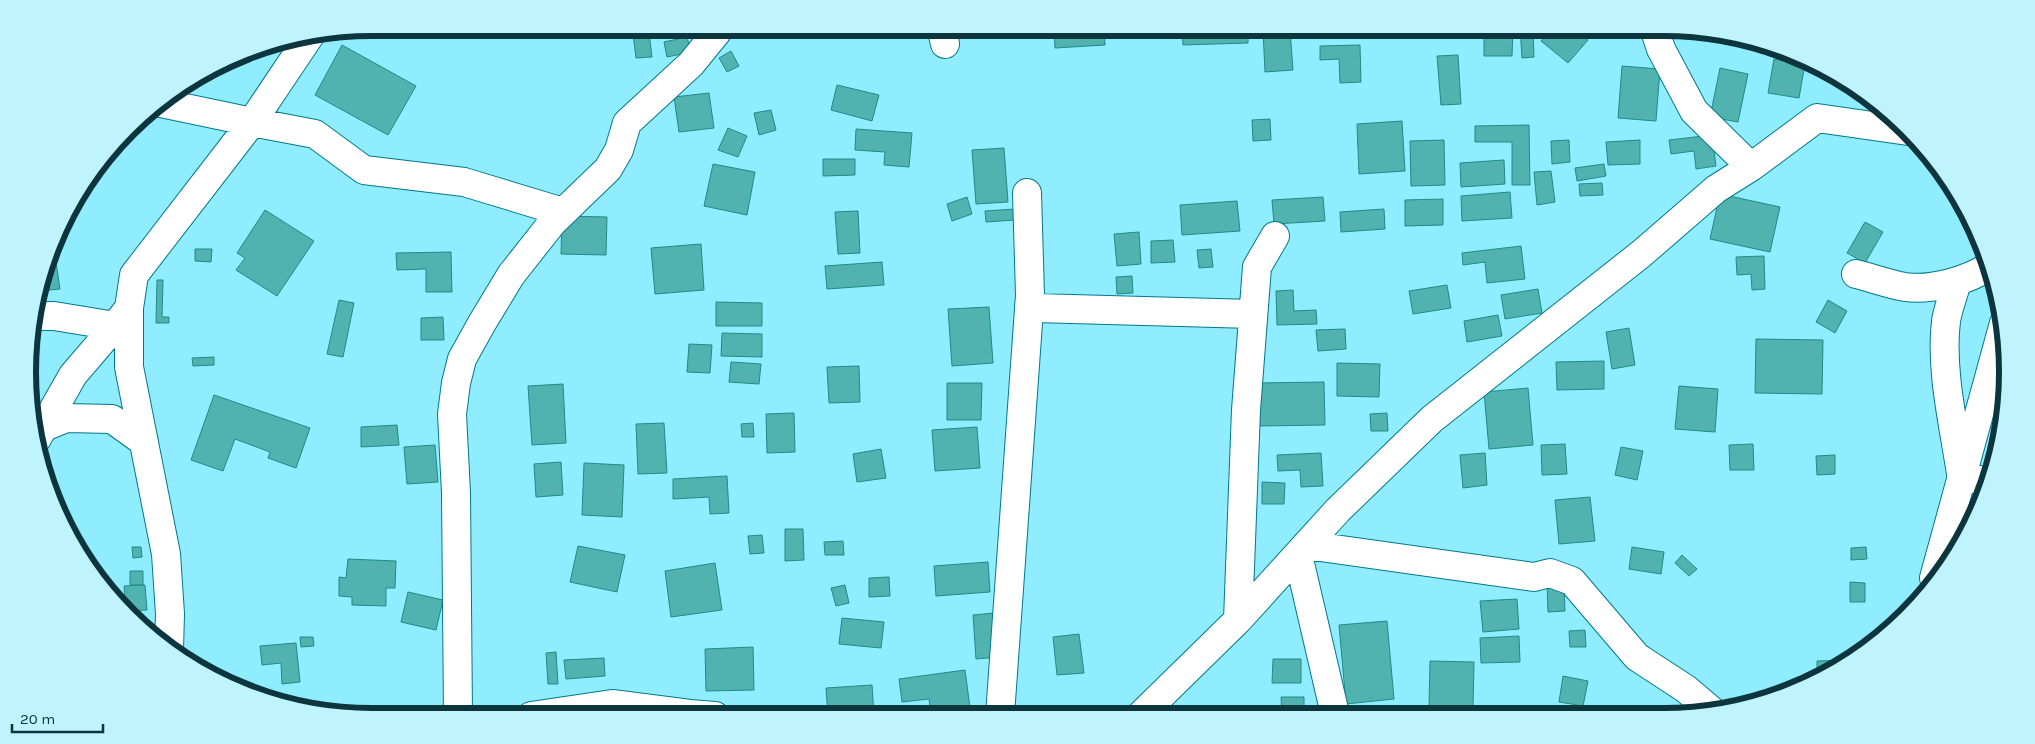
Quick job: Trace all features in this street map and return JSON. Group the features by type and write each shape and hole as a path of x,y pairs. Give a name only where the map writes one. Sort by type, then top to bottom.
{"street":[{"path":"458,708 456,493 452,414 456,383 462,359 511,275 552,223 608,169 619,150 627,123 691,64 713,36"},
{"path":"1657,36 1661,49 1694,111 1751,167"},
{"path":"169,639 170,614 166,554 129,367 122,317 134,275 252,122 305,43"},
{"path":"170,105 315,134 364,170 464,182 563,212"},
{"path":"1148,708 1238,620 1338,510 1432,420 1641,254 1716,189 1751,167 1817,118 1894,129"},
{"path":"1001,708 1030,306 1030,228 1027,193"},
{"path":"1238,620 1246,410 1257,266 1275,236"},
{"path":"1856,274 1906,287 1935,286 1972,277 1983,270"},
{"path":"1957,281 1946,320 1945,352 1961,474"},
{"path":"1030,306 1035,308 1254,314"},
{"path":"41,316 122,317"},
{"path":"42,430 73,375 122,317"},
{"path":"1937,565 1998,346"},
{"path":"42,432 66,418 112,419 144,442"},
{"path":"1961,474 1981,481"},
{"path":"1302,550 1534,577 1550,573 1572,581 1637,657 1686,689 1705,705"},
{"path":"1302,550 1334,708"},
{"path":"585,708 612,704 643,708"}],"building":[{"path":"633,36 649,36 652,57 636,58"},
{"path":"1054,36 1104,36 1105,45 1055,48"},
{"path":"1182,36 1248,36 1248,43 1183,45"},
{"path":"1263,36 1291,36 1293,70 1265,72"},
{"path":"1484,36 1513,36 1512,56 1484,56"},
{"path":"1521,36 1533,36 1534,57 1522,58"},
{"path":"1545,36 1583,36 1588,40 1568,63 1541,41"},
{"path":"687,37 691,52 667,57 664,42"},
{"path":"342,45 416,86 388,135 315,95"},
{"path":"1360,45 1361,82 1340,83 1339,59 1320,60 1320,46"},
{"path":"731,51 739,66 727,72 719,58"},
{"path":"1458,55 1461,104 1441,105 1437,56"},
{"path":"1774,59 1790,62 1804,68 1799,98 1768,93"},
{"path":"1622,66 1660,69 1656,121 1618,118"},
{"path":"1720,68 1748,74 1738,122 1710,117"},
{"path":"837,85 879,95 872,121 831,110"},
{"path":"709,93 714,128 679,132 674,97"},
{"path":"771,110 776,130 759,135 754,113"},
{"path":"1270,119 1271,140 1253,141 1252,120"},
{"path":"1402,121 1405,171 1359,174 1357,124"},
{"path":"1529,125 1530,185 1512,185 1512,142 1475,142 1475,126"},
{"path":"728,128 747,136 738,157 718,150"},
{"path":"856,129 912,133 909,167 884,165 885,152 855,150"},
{"path":"1712,135 1716,166 1696,169 1694,151 1671,154 1669,140"},
{"path":"1444,140 1445,185 1411,186 1410,141"},
{"path":"1569,140 1570,162 1552,164 1551,141"},
{"path":"1640,140 1640,164 1608,165 1606,142"},
{"path":"1004,148 1008,202 976,204 972,150"},
{"path":"823,159 855,159 855,175 823,176"},
{"path":"1504,160 1505,184 1461,187 1460,163"},
{"path":"713,164 755,172 747,215 704,206"},
{"path":"1604,164 1606,176 1577,181 1575,168"},
{"path":"1551,171 1555,202 1537,205 1534,172"},
{"path":"1602,183 1603,195 1580,196 1579,184"},
{"path":"1510,192 1512,218 1462,221 1461,196"},
{"path":"1720,194 1780,207 1770,252 1710,239"},
{"path":"967,197 972,214 952,221 947,204"},
{"path":"1323,197 1325,221 1274,224 1272,200"},
{"path":"1443,199 1443,225 1405,226 1405,200"},
{"path":"1237,201 1240,231 1182,235 1180,205"},
{"path":"1015,209 1015,220 986,222 985,211"},
{"path":"1384,209 1385,229 1341,232 1340,212"},
{"path":"265,210 314,241 277,296 236,270 245,258 237,253"},
{"path":"858,211 860,253 838,254 835,212"},
{"path":"562,216 607,217 606,255 561,254"},
{"path":"1865,222 1883,232 1865,263 1847,253"},
{"path":"1139,232 1141,264 1117,266 1114,234"},
{"path":"1173,240 1175,262 1151,263 1151,241"},
{"path":"701,244 704,290 655,294 651,248"},
{"path":"1521,246 1525,279 1487,283 1485,262 1463,265 1462,253"},
{"path":"195,249 212,249 211,262 195,261"},
{"path":"1211,249 1213,267 1199,268 1197,250"},
{"path":"451,252 452,292 426,292 426,269 397,270 396,253"},
{"path":"1764,256 1765,289 1752,290 1751,274 1737,275 1736,257"},
{"path":"56,260 60,289 47,290"},
{"path":"882,262 884,285 827,289 825,266"},
{"path":"1132,276 1133,293 1117,294 1116,277"},
{"path":"157,280 163,280 162,317 169,317 169,323 156,323"},
{"path":"1447,285 1451,308 1413,314 1409,291"},
{"path":"1538,289 1542,313 1505,319 1501,295"},
{"path":"1293,290 1294,311 1316,310 1317,324 1277,325 1276,291"},
{"path":"339,300 354,303 343,357 327,354"},
{"path":"1828,300 1847,311 1835,333 1816,322"},
{"path":"716,302 762,303 762,326 716,326"},
{"path":"989,307 993,363 952,366 948,309"},
{"path":"1498,315 1502,336 1467,342 1464,321"},
{"path":"443,317 444,340 421,340 421,318"},
{"path":"1629,328 1635,365 1612,369 1606,332"},
{"path":"1345,329 1346,349 1318,351 1316,330"},
{"path":"722,333 762,334 762,357 721,356"},
{"path":"1756,339 1823,340 1822,394 1755,393"},
{"path":"689,344 712,345 710,373 687,372"},
{"path":"214,357 214,365 193,366 192,358"},
{"path":"1604,361 1604,389 1557,390 1556,362"},
{"path":"731,362 761,364 759,384 729,382"},
{"path":"1337,363 1380,364 1379,397 1337,396"},
{"path":"859,366 860,402 829,403 827,367"},
{"path":"1324,382 1325,425 1258,426 1258,383"},
{"path":"947,383 982,383 981,420 947,420"},
{"path":"563,384 566,443 532,445 528,386"},
{"path":"1679,386 1718,389 1715,432 1675,429"},
{"path":"1528,388 1533,445 1489,449 1484,392"},
{"path":"214,395 310,428 296,468 268,458 270,452 235,439 223,471 191,460"},
{"path":"794,413 795,452 767,453 766,414"},
{"path":"1387,413 1388,431 1371,431 1370,414"},
{"path":"664,423 667,473 638,474 636,424"},
{"path":"753,423 754,437 742,437 741,424"},
{"path":"397,425 399,445 361,447 361,427"},
{"path":"977,427 980,468 935,471 932,430"},
{"path":"1565,444 1567,474 1542,475 1541,445"},
{"path":"1753,444 1754,470 1730,470 1729,445"},
{"path":"435,445 438,482 407,484 404,447"},
{"path":"1621,447 1643,451 1637,480 1615,475"},
{"path":"881,449 886,478 857,482 853,454"},
{"path":"1321,453 1323,486 1301,487 1300,470 1278,471 1277,455"},
{"path":"1485,453 1487,485 1463,488 1460,455"},
{"path":"1835,455 1835,474 1817,475 1816,456"},
{"path":"561,462 563,495 536,497 534,464"},
{"path":"584,463 624,465 622,517 582,515"},
{"path":"727,476 729,513 710,514 709,497 673,499 673,479"},
{"path":"1262,482 1285,483 1284,504 1262,504"},
{"path":"1590,497 1595,541 1559,544 1555,500"},
{"path":"785,529 803,529 804,560 785,561"},
{"path":"762,535 764,553 750,554 748,536"},
{"path":"843,541 844,555 825,555 824,542"},
{"path":"578,546 625,555 617,592 570,582"},
{"path":"132,547 141,547 142,557 133,558"},
{"path":"1632,547 1664,552 1661,574 1629,569"},
{"path":"1866,547 1867,559 1851,560 1851,548"},
{"path":"1682,555 1697,569 1689,576 1675,563"},
{"path":"348,559 396,561 395,588 386,588 386,606 352,605 352,597 339,596 339,577 346,578"},
{"path":"988,562 990,592 936,596 934,566"},
{"path":"715,563 722,610 671,617 665,571"},
{"path":"130,571 143,571 143,585 130,585"},
{"path":"889,577 890,596 869,597 869,578"},
{"path":"1850,582 1865,583 1865,602 1850,602"},
{"path":"1564,583 1565,611 1548,612 1547,584"},
{"path":"145,585 147,610 135,609 125,598 124,586"},
{"path":"845,585 849,603 836,606 831,588"},
{"path":"408,592 443,600 436,630 401,622"},
{"path":"1517,599 1519,629 1483,632 1480,601"},
{"path":"994,613 998,657 976,659 973,615"},
{"path":"842,618 884,622 881,648 839,644"},
{"path":"1387,621 1394,699 1346,704 1339,625"},
{"path":"1585,630 1586,647 1570,647 1569,631"},
{"path":"1079,634 1084,673 1057,675 1053,637"},
{"path":"1519,636 1520,662 1481,663 1480,638"},
{"path":"300,637 313,637 314,646 301,647"},
{"path":"296,643 300,682 282,684 281,663 262,665 260,646"},
{"path":"753,647 754,690 706,691 705,649"},
{"path":"556,652 558,684 548,684 546,653"},
{"path":"604,658 605,676 566,679 564,660"},
{"path":"1273,659 1301,659 1301,683 1272,683"},
{"path":"1835,660 1817,670 1817,661"},
{"path":"1430,661 1474,662 1473,708 1429,707"},
{"path":"965,670 970,708 930,708 929,699 902,702 899,679"},
{"path":"1563,676 1588,681 1583,706 1559,702"},
{"path":"872,685 874,708 827,708 826,688"},
{"path":"1281,697 1304,697 1304,708 1282,708"}]}
